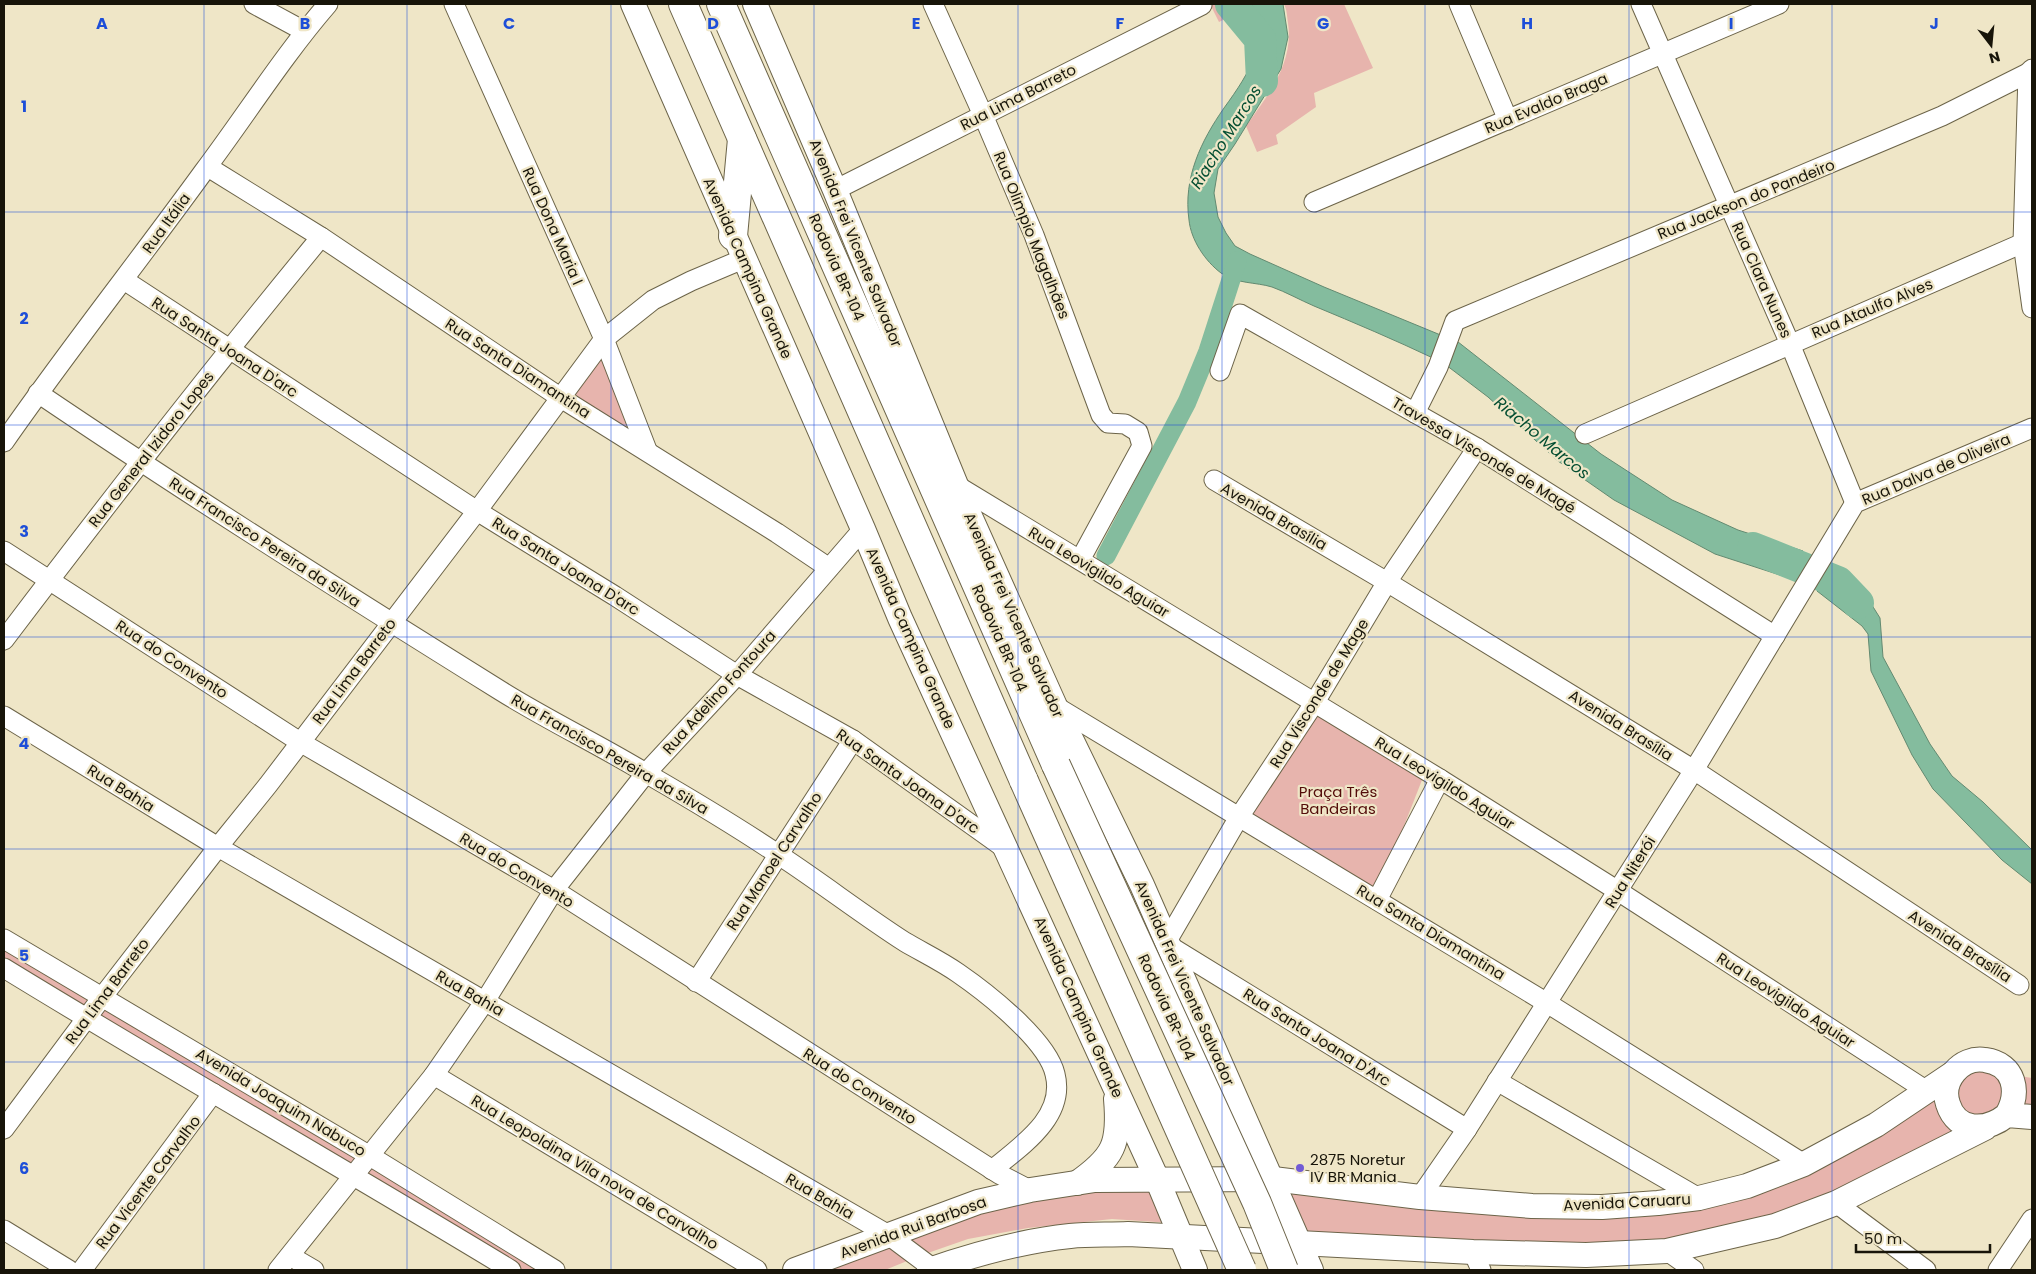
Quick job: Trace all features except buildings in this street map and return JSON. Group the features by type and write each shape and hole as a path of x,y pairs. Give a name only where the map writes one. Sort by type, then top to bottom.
{"highway":[{"path":"683,4 1024,781 1242,1270"},
{"name":"Rodovia BR-104","path":"722,4 1056,765 1253,1194 1284,1270"},
{"path":"738,247 742,138"}],"main road":[{"name":"Avenida Campina Grande","path":"633,4 863,529 900,618 1157,1178 1195,1270"},
{"name":"Avenida Frei Vicente Salvador","path":"756,4 835,190 956,485 1055,706 1142,885 1273,1179 1311,1270"},
{"name":"Avenida Caruaru","path":"1273,1179 1420,1197 1542,1206 1658,1204 1699,1198 1747,1186 1804,1164 1876,1124 1971,1060 1984,1059 1995,1062 2005,1069 2032,1075"},
{"path":"933,1270 975,1255 1026,1242 1071,1236 1128,1234 1181,1238 1299,1242 1477,1261 1667,1251 1775,1226 1836,1203 1997,1123 2007,1115 2013,1104 2015,1092 2012,1080 2005,1069"},
{"path":"1952,1074 1946,1089 1948,1104 1956,1118 1969,1126 1985,1128"},
{"path":"1077,1183 1094,1172 1108,1157 1115,1140 1118,1123 1114,1085"},
{"path":"2007,1115 2032,1117"},
{"name":"Avenida Rui Barbosa","path":"795,1270 887,1234 978,1202 1030,1190 1095,1180 1157,1178 1273,1179"}],"street":[{"path":"254,4 304,31"},
{"name":"Rua Itália","path":"4,442 38,393 208,167 304,31 328,4"},
{"name":"Rua Dona Maria I","path":"454,4 604,339 647,450"},
{"name":"Rua Olimpio Magalhães","path":"933,4 984,115 1064,314 1094,402 1108,423 1125,424 1138,432 1142,446 1080,560"},
{"path":"1459,4 1508,120"},
{"name":"Rua Clara Nunes","path":"1641,4 1790,344 1855,503"},
{"name":"Rua Evaldo Braga","path":"1314,202 1779,4"},
{"name":"Rua Lima Barreto","path":"835,190 1202,6"},
{"path":"2030,71 2023,244 2032,308"},
{"name":"Rua Jackson do Pandeiro","path":"1415,413 1438,366 1455,321 1942,116 2030,71"},
{"name":"Rua Santa Diamantina","path":"208,167 321,238 561,398 778,533 829,568"},
{"name":"Rua General Izidoro Lopes","path":"4,640 229,349 321,238"},
{"name":"Rua Ataulfo Alves","path":"1585,434 2023,244"},
{"name":"Rua Lima Barreto","path":"4,1129 103,996 477,511 604,339 653,300 691,281 738,247"},
{"name":"Rua Santa Joana D'arc","path":"124,280 477,511 615,596 737,675 853,740 1008,851"},
{"name":"Travessa Visconde de Magé","path":"1220,371 1240,314 1477,448 1775,636"},
{"name":"Rua Francisco Pereira da Silva","path":"38,393 140,462 391,623 526,707 646,772 779,855 905,942 957,972 1012,1016 1030,1034 1048,1058 1055,1073 1058,1094 1050,1117 1020,1147 992,1170"},
{"name":"Rua Dalva de Oliveira","path":"1830,543 1855,503 2032,428"},
{"name":"Rua Visconde de Mage","path":"1167,943 1240,816 1315,702 1388,582 1477,448"},
{"name":"Avenida Brasília","path":"1214,480 1388,582 1694,770 2019,985"},
{"name":"Rua Leovigildo Aguiar","path":"956,485 1315,702 1618,891 1927,1091"},
{"name":"Rua Adelino Fontoura","path":"284,1263 434,1075 485,1001 554,890 646,772 737,675 863,529"},
{"name":"Rua Niterói","path":"1420,1197 1467,1129 1694,770 1800,596 1830,543"},
{"name":"Rua do Convento","path":"4,551 300,742 554,890 992,1170 1030,1190"},
{"name":"Rua Santa Diamantina","path":"1055,706 1547,1003 1804,1164"},
{"name":"Rua Bahia","path":"4,716 218,847 887,1234 933,1270"},
{"name":"Rua Manoel Carvalho","path":"696,982 853,740"},
{"path":"1377,900 1440,780"},
{"name":"Avenida Joaquim Nabuco","path":"4,939 370,1156 556,1270"},
{"name":"Rua Santa Joana D'Arc","path":"1167,943 1467,1129"},
{"name":"Avenida Joaquim Nabuco","path":"4,968 86,1019 355,1175 511,1270"},
{"name":"Rua Leopoldina Vila nova de Carvalho","path":"434,1075 757,1270"},
{"path":"1497,1081 1699,1198"},
{"name":"Rua Vicente Carvalho","path":"82,1270 213,1093"},
{"path":"1836,1203 1926,1270"},
{"path":"1998,1270 2032,1219"},
{"path":"4,1230 69,1270"},
{"path":"1667,1251 1694,1270"},
{"path":"284,1263 314,1270"}],"green space":[{"path":"1210,4 1250,4 1251,6 1219,22"},
{"path":"1284,4 1344,4 1373,68 1314,93 1316,107 1276,135 1278,144 1257,152 1246,126 1271,90 1283,65 1289,38 1287,13"},
{"path":"601,353 630,436 570,396"},
{"name":"Praça Três Bandeiras","path":"1320,710 1422,780 1378,892 1245,823"},
{"path":"4,942 99,998 86,1016 4,965"},
{"path":"103,1002 368,1156 355,1173 92,1017"},
{"path":"1972,1064 2008,1079 1993,1122 1958,1115 1954,1078"},
{"path":"2013,1075 2032,1078 2032,1114 2013,1112"},
{"path":"1943,1086 1967,1130 1836,1199 1657,1246 1301,1236 1280,1187 1437,1203 1714,1198"},
{"path":"371,1161 552,1270 517,1270 360,1175"},
{"path":"1152,1182 1171,1223 1112,1219 1028,1228 968,1239 922,1255 897,1235 985,1204"},
{"path":"886,1238 912,1259 885,1270 804,1270"}],"water":[{"path":"1252,4 1283,4 1288,37 1281,69 1218,169 1214,193 1218,217 1226,233 1235,246 1250,254 1443,336 1435,359 1277,289 1227,277 1200,250 1190,228 1189,220 1188,204 1191,175 1201,147 1242,81 1256,52 1258,34"},
{"path":"1453,338 1601,454 1672,500 1738,530 1803,551 1786,577 1715,554 1614,500 1558,461 1488,397 1446,365"},
{"path":"1831,566 1865,594 1880,618 1883,657 1930,744 1952,776 1983,802 2032,850 2032,884 2002,860 1933,789 1912,755 1871,671 1868,634 1862,626 1817,591"}],"waterway":[{"name":"Riacho Marcos","path":"1231,4 1260,39 1262,81"},
{"path":"1106,556 1187,402 1208,351 1237,261"},
{"name":"Riacho Marcos","path":"1753,548 1838,582 1858,603"}],"place":[{"name":"2875 Noretur IV BR Mania","path":"1300,1168"}]}
